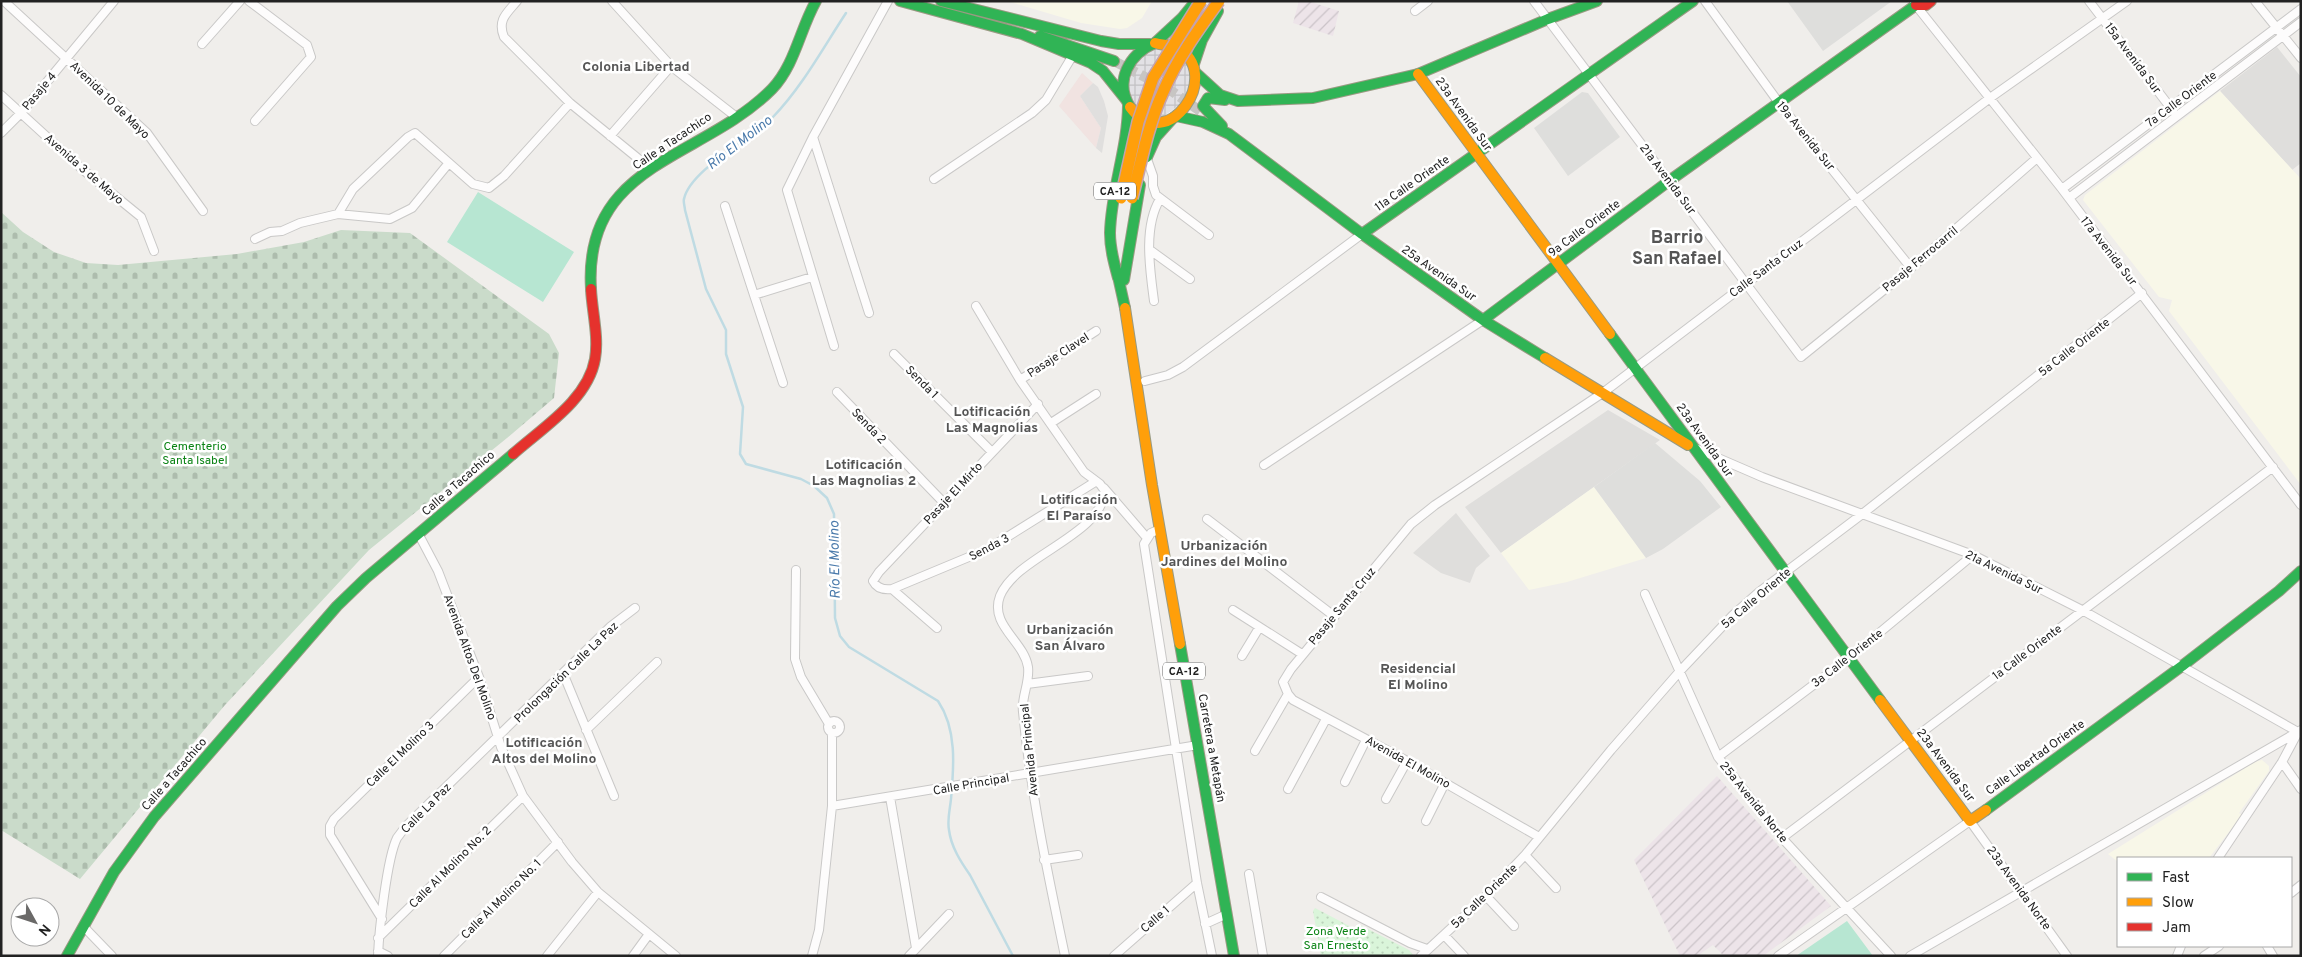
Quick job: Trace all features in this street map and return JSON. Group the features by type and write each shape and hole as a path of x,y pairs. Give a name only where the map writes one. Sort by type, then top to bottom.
{"main road":[{"path":"804,25 804,10 807,1"},
{"path":"804,25 816,1"},
{"path":"900,1 1022,34 1073,55 1103,71 1138,116 1149,122 1162,122 1175,117 1185,108 1197,83 1195,69 1202,40 1225,1"},
{"path":"941,1 1101,41 1119,44 1167,43 1178,47 1195,69 1224,98 1246,102"},
{"path":"1127,103 1123,86 1125,70 1135,56 1182,18 1195,1"},
{"path":"1121,279 1127,198 1140,110 1153,78 1201,1"},
{"path":"1127,198 1162,92 1195,35 1220,1"},
{"path":"1233,137 1204,109 1204,101 1212,98 1246,102 1313,98 1363,88 1418,74 1548,19 1597,1"},
{"name":"11a Calle Oriente","path":"1362,234 1477,155 1693,1"},
{"name":"9a Calle Oriente","path":"1483,320 1669,181 1915,3 1926,5 1931,1"},
{"name":"Calle a Tacachico","path":"67,956 114,872 154,817 337,606 366,578 563,411 582,390 595,358 590,262 596,230 606,211 618,196 651,169 735,116 773,88 792,56 804,25"},
{"path":"1022,34 1045,37 1114,61"},
{"name":"23a Avenida Sur","path":"1418,74 1636,367 1784,573 1970,821"},
{"name":"CA-12","path":"1121,279 1112,252 1112,201 1127,129 1127,103"},
{"path":"1202,113 1233,137"},
{"name":"CA-12","path":"1121,279 1147,159 1156,137 1175,117"},
{"name":"25a Avenida Sur","path":"1175,117 1201,120 1233,137 1362,234 1483,320 1693,448"},
{"path":"1116,183 1140,187"},
{"name":"Carretera a Metapán","path":"1121,279 1132,359 1141,384 1160,529 1234,956"},
{"name":"Calle Libertad Oriente","path":"1970,821 2182,666 2280,591 2301,571"}],"street":[{"name":"Avenida 10 de Mayo","path":"4,1 147,133 203,211"},
{"name":"Pasaje 4","path":"1,133 67,59 114,1"},
{"path":"202,44 240,1"},
{"path":"249,1 307,45 311,57 255,121"},
{"path":"517,1 502,18 500,28 504,37 570,103 651,169"},
{"path":"612,1 671,66 735,116"},
{"path":"834,346 787,190 813,137 888,1"},
{"path":"1415,11 1428,1"},
{"name":"21a Avenida Sur","path":"1534,1 1801,357"},
{"name":"19a Avenida Sur","path":"1705,1 1779,103 1911,268"},
{"name":"15a Avenida Sur","path":"2089,1 2177,116"},
{"name":"Calle Santa Cruz","path":"1402,533 1435,505 1604,392 1990,98 2127,1"},
{"path":"2256,1 2301,58"},
{"name":"17a Avenida Sur","path":"1915,3 2069,198 2301,504"},
{"name":"7a Calle Oriente","path":"2062,189 2301,9"},
{"name":"7a Calle Oriente","path":"2069,198 2301,22"},
{"path":"934,179 1032,113 1046,100 1073,55"},
{"path":"610,136 671,66"},
{"name":"Avenida 3 de Mayo","path":"1,95 82,170 140,216 154,251"},
{"path":"338,214 354,189 408,136 415,133 473,184 489,188 504,176 570,103"},
{"path":"813,137 868,312"},
{"name":"Pasaje Ferrocarril","path":"1801,357 1911,268 2037,158"},
{"path":"1147,159 1154,176 1154,191 1160,199 1209,235"},
{"path":"255,239 270,232 338,214 390,219 412,208 448,164"},
{"path":"1154,301 1150,250 1153,213 1160,199"},
{"path":"725,206 782,383"},
{"name":"11a Calle Oriente","path":"1141,384 1168,375 1183,367 1362,234"},
{"path":"1150,250 1190,279"},
{"path":"754,295 812,277"},
{"name":"5a Calle Oriente","path":"1421,956 1486,896 1525,855 1680,671 1733,615 2142,293"},
{"path":"976,306 1020,380 1084,472 1104,489 1147,538"},
{"name":"9a Calle Oriente","path":"1264,465 1483,320"},
{"name":"Pasaje Clavel","path":"1020,380 1096,331"},
{"name":"Senda 1","path":"894,354 992,452"},
{"name":"Senda 2","path":"837,392 944,503"},
{"path":"1051,423 1096,394"},
{"name":"Pasaje El Mirto","path":"892,589 879,588 873,581 1038,404"},
{"name":"21a Avenida Sur","path":"1693,448 1862,515 1973,555 2082,610 2299,731"},
{"name":"1a Calle Oriente","path":"1782,838 2273,467"},
{"name":"Senda 3","path":"892,589 988,549 1095,482"},
{"name":"Avenida Principal","path":"1065,956 1044,860 1030,773 1023,710 1023,695 1028,671 1026,661 998,616 997,608 1001,594 1015,576 1090,520 1098,509 1104,489"},
{"path":"1206,519 1334,616"},
{"path":"1160,529 1147,538 1144,544 1197,883 1212,956"},
{"name":"Pasaje Santa Cruz","path":"1288,694 1283,682 1302,654 1402,533"},
{"name":"Avenida Altos Del Molino","path":"419,535 438,571 479,677 498,737 522,796 598,892 676,956"},
{"name":"3a Calle Oriente","path":"1718,758 1849,658 1973,555"},
{"path":"796,570 795,659 801,677 829,724 828,730 832,734 832,806 819,930 812,956"},
{"path":"892,589 937,628"},
{"name":"25a Avenida Norte","path":"1646,594 1718,758 1782,838 1891,956"},
{"name":"Prolongación Calle La Paz","path":"498,737 610,627 635,608"},
{"path":"1233,610 1302,654"},
{"path":"1242,656 1259,628"},
{"path":"586,730 657,662"},
{"path":"563,673 614,796"},
{"path":"1026,684 1088,676"},
{"name":"Calle El Molino 3","path":"382,919 330,835 330,826 334,819 479,677"},
{"path":"1256,751 1288,694"},
{"name":"Avenida El Molino","path":"1288,694 1293,700 1326,719 1407,761 1539,837"},
{"path":"1288,788 1326,719"},
{"path":"829,724 834,721 840,725 838,733 832,734"},
{"path":"2219,857 2282,762 2299,731"},
{"path":"1910,956 2299,731"},
{"name":"Calle La Paz","path":"378,954 378,938 392,852 397,838 406,826 498,737"},
{"path":"1346,782 1366,740"},
{"name":"Calle Principal","path":"832,806 1198,745"},
{"path":"1386,799 1407,761"},
{"path":"2282,762 2301,789"},
{"path":"1426,822 1445,783"},
{"name":"Calle Al Molino No. 2","path":"378,938 522,796"},
{"path":"890,797 916,948"},
{"name":"23a Avenida Norte","path":"1970,821 2066,955"},
{"name":"Calle Libertad Oriente","path":"1778,956 1970,821"},
{"name":"Calle Al Molino No. 1","path":"444,956 558,842"},
{"path":"1044,860 1078,855"},
{"path":"1525,855 1556,888"},
{"path":"1248,874 1263,956"},
{"name":"Calle 1","path":"1114,956 1197,883"},
{"path":"547,956 598,892"},
{"path":"1486,896 1514,926"},
{"path":"1321,897 1427,949"},
{"path":"909,956 949,914"},
{"path":"1205,924 1227,914"},
{"path":"84,927 112,956"},
{"path":"632,956 649,934"},
{"path":"1444,935 1464,956"},
{"path":"2204,956 2218,947"},
{"path":"378,954 388,956"}],"shaded area":[{"path":"1007,1 1152,1 1142,18 1127,28 1120,29 1081,23"},
{"path":"1299,1 1308,1 1339,11 1333,36 1293,23"},
{"path":"1787,1 1892,1 1823,51"},
{"path":"1159,47 1185,60 1192,75 1189,92 1182,103 1164,116 1150,115 1139,110 1128,92 1127,83 1133,65 1151,49"},
{"path":"2277,47 2301,77 2301,163 2292,170 2220,91"},
{"path":"1082,73 1093,83 1080,96 1101,128 1096,148 1059,106"},
{"path":"1093,83 1098,87 1108,116 1102,153 1096,148 1101,128 1080,96"},
{"path":"2220,91 2301,179 2301,485 2169,311 2172,300 2159,297 2083,200 2085,195"},
{"path":"1582,92 1588,93 1620,137 1568,176 1534,128"},
{"path":"1608,410 1660,440 1501,553 1465,507"},
{"path":"1655,443 1700,481 1721,507 1663,549 1646,558 1594,487"},
{"path":"1594,487 1646,558 1567,582 1529,590 1501,553"},
{"path":"1456,513 1490,556 1476,568 1470,583 1441,573 1413,553"},
{"path":"2262,760 2269,766 2269,771 2239,813 2242,815 2210,857 2117,857 2117,861 2108,854 2255,762"},
{"path":"1717,776 1831,906 1763,956 1724,956 1713,945 1697,956 1680,956 1634,860"}],"green space":[{"path":"478,192 574,252 543,302 447,242"},
{"name":"Cementerio Santa Isabel","path":"1,212 23,232 54,252 86,263 118,265 237,254 304,242 341,230 410,233 549,334 559,353 554,398 369,550 225,705 80,879 1,830"},
{"name":"Zona Verde San Ernesto","path":"1315,908 1357,930 1360,925 1409,950 1414,956 1321,956 1313,911"},
{"path":"1847,921 1873,956 1796,956"}],"waterway":[{"name":"Río El Molino","path":"846,13 803,80 784,105 773,117 697,177 684,199 685,210 706,289 726,330 726,354 743,407 740,454 746,464 801,479 814,486 827,498 834,514 835,618 840,636 849,647 938,701 944,712 953,748 953,774 948,822 950,836 957,854 1013,956"}],"tunnel":[{"path":"1114,61 1170,90 1203,113"}],"traffic: fast":[{"path":"591,289 594,247 606,214 626,189 652,168 744,113 772,89 792,58 816,1"},
{"path":"900,1 1022,34 1091,63 1103,71 1127,101"},
{"path":"941,1 1101,41 1119,44 1150,44"},
{"path":"1197,74 1220,95 1238,101 1313,98 1418,74 1548,19 1597,1"},
{"path":"1362,234 1693,1"},
{"path":"1483,320 1669,181 1916,5 1918,1"},
{"path":"1155,43 1182,18 1195,2"},
{"path":"1194,64 1202,40 1218,11"},
{"path":"1040,36 1114,61"},
{"path":"1130,107 1125,97 1124,88 1124,78 1127,69 1131,61 1138,54 1155,43"},
{"path":"1222,126 1203,106 1208,98 1225,100"},
{"path":"1118,278 1111,250 1110,233 1113,200 1125,137 1128,104"},
{"path":"1176,116 1203,122 1229,134 1362,234 1483,320 1545,358"},
{"path":"1147,157 1156,137 1173,118"},
{"path":"1124,280 1140,185"},
{"path":"1117,272 1125,308"},
{"path":"1610,334 1880,700"},
{"path":"67,956 114,872 154,817 337,606 366,578 513,454"},
{"path":"1986,810 2182,666 2279,591 2301,571"},
{"path":"1180,644 1234,956"}],"traffic: slow":[{"path":"1121,198 1138,122 1153,78 1201,1"},
{"path":"1132,198 1149,131 1163,92 1181,56 1219,1"},
{"path":"1130,107 1145,120 1160,123 1174,117 1185,106 1193,91 1195,75 1190,60 1177,48 1155,43"},
{"path":"1418,74 1610,334"},
{"path":"1125,308 1152,485 1180,644"},
{"path":"1545,358 1688,445"},
{"path":"1880,700 1970,821 1986,810"}],"traffic: jam":[{"path":"1916,5 1926,5 1931,1"},
{"path":"513,454 574,400 591,374 596,351 591,289"}],"district":[{"name":"Colonia Libertad","path":"636,66"},
{"name":"Barrio San Rafael","path":"1677,247"},
{"name":"Lotificación Las Magnolias","path":"992,420"},
{"name":"Lotificación Las Magnolias 2","path":"864,472"},
{"name":"Lotificación El Paraíso","path":"1079,508"},
{"name":"Urbanización Jardines del Molino","path":"1224,554"},
{"name":"Urbanización San Álvaro","path":"1070,638"},
{"name":"Residencial El Molino","path":"1418,676"},
{"name":"Lotificación Altos del Molino","path":"544,750"}]}
